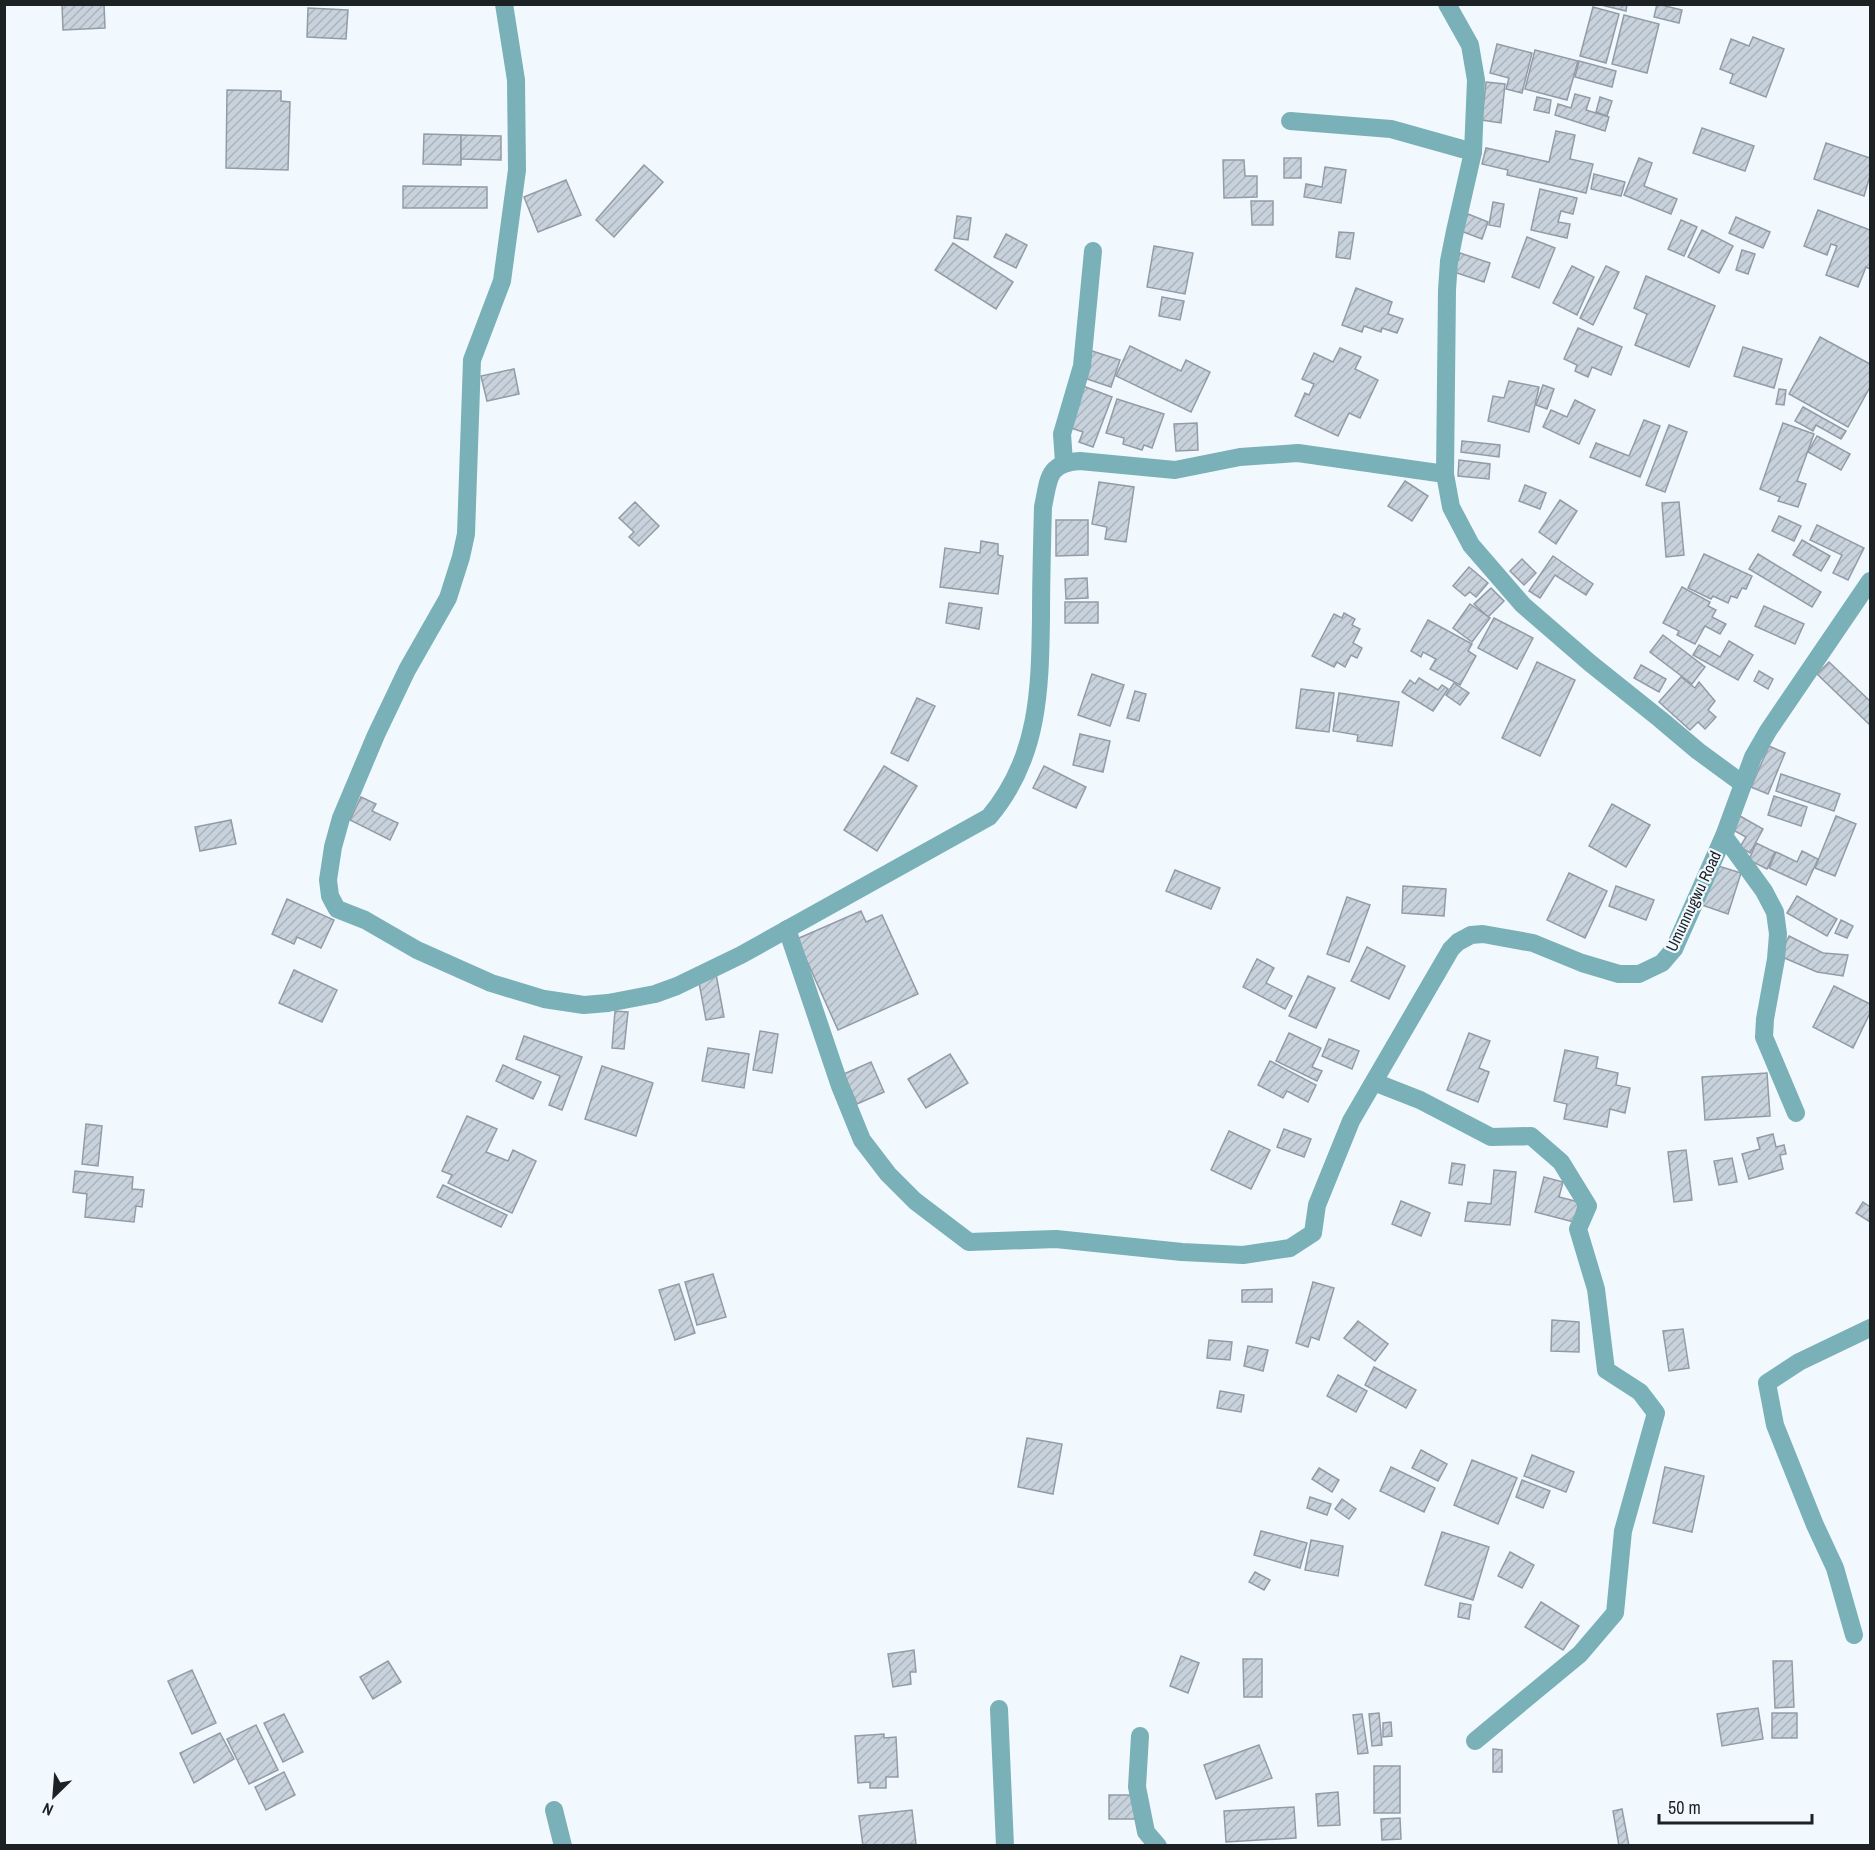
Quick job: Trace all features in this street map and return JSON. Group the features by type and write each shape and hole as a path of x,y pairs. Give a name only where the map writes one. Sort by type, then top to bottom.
{"street":[{"path":"504,4 516,80 517,170 502,280 472,360 466,534 462,557 448,598 407,670 376,735 341,818 333,847 328,880 330,896 337,909 365,920 417,950 491,983 544,999 584,1005 620,1001 655,993 677,986 741,955 989,817 1009,790 1020,770 1037,709 1041,668 1043,507 1048,483 1054,469 1064,462 1080,461 1175,470 1240,457 1298,453 1445,474"},
{"path":"1447,4 1470,45 1476,80 1473,152 1449,261 1445,474 1452,507 1471,545 1523,605 1698,751 1743,784"},
{"path":"1290,122 1391,129 1473,152"},
{"path":"1064,462 1062,434 1082,366 1093,251"},
{"name":"Umunnugwu Road","path":"787,928 840,1086 862,1140 888,1174 915,1201 969,1242 1056,1239 1182,1252 1243,1255 1290,1248 1313,1233 1317,1205 1351,1121 1451,949 1458,942 1470,935 1483,934 1533,943 1582,963 1619,974 1639,974 1662,963 1674,949 1724,836 1754,757 1768,731 1869,587"},
{"path":"1724,836 1764,891 1775,912 1778,934 1776,959 1764,1037 1796,1113"},
{"path":"1374,1082 1420,1100 1491,1137 1531,1136 1561,1162 1588,1206 1578,1229 1596,1289 1606,1370 1640,1392 1656,1413 1623,1531 1615,1613 1580,1654 1475,1741"},
{"path":"1854,1635 1835,1568 1815,1525 1775,1425 1767,1383 1799,1362 1870,1328"},
{"path":"999,1708 1005,1845"},
{"path":"1140,1736 1137,1787 1146,1832 1158,1845"},
{"path":"554,1810 563,1845"}],"building":[{"path":"62,4 104,4 105,28 63,30"},
{"path":"1597,4 1627,4 1626,11"},
{"path":"1657,4 1682,10 1679,23 1654,17"},
{"path":"1593,7 1619,14 1606,63 1580,56"},
{"path":"308,8 348,10 346,39 307,37"},
{"path":"1624,15 1659,24 1647,73 1612,64"},
{"path":"1753,37 1784,49 1766,97 1730,83 1733,74 1720,69 1731,39 1749,46"},
{"path":"1497,44 1532,53 1522,93 1506,89 1509,78 1490,73"},
{"path":"1535,50 1578,61 1567,100 1525,89"},
{"path":"1579,61 1616,71 1612,87 1575,77"},
{"path":"1486,82 1505,84 1501,123 1482,120"},
{"path":"227,90 281,91 281,101 290,102 288,170 226,168"},
{"path":"1575,94 1590,98 1586,110 1609,117 1605,131 1555,115 1558,104 1571,108"},
{"path":"1537,97 1551,100 1549,113 1534,110"},
{"path":"1600,97 1612,101 1607,116 1596,112"},
{"path":"1702,128 1754,146 1745,171 1693,153"},
{"path":"1556,131 1575,135 1570,159 1593,164 1586,193 1507,175 1508,170 1482,164 1486,148 1549,162"},
{"path":"424,134 461,135 461,165 423,164"},
{"path":"461,135 501,136 501,160 461,159"},
{"path":"1826,143 1870,158 1870,176 1864,196 1814,179"},
{"path":"1284,158 1301,158 1301,178 1284,178"},
{"path":"1639,158 1652,163 1644,186 1677,199 1671,214 1624,195"},
{"path":"1223,160 1244,160 1245,176 1257,176 1257,197 1224,198"},
{"path":"644,165 663,182 614,237 596,220"},
{"path":"1325,167 1346,170 1341,203 1304,197 1306,184 1322,187"},
{"path":"1594,174 1625,182 1621,196 1591,189"},
{"path":"566,180 581,215 538,232 524,197"},
{"path":"403,186 487,187 487,208 403,208"},
{"path":"1540,189 1577,198 1573,214 1561,211 1558,222 1570,224 1567,238 1531,230"},
{"path":"1251,201 1273,201 1273,225 1252,225"},
{"path":"1493,202 1504,204 1500,227 1489,225"},
{"path":"1818,210 1870,230 1870,269 1866,267 1858,287 1826,275 1837,246 1831,244 1827,255 1804,246"},
{"path":"1468,214 1488,222 1482,239 1461,231"},
{"path":"957,216 971,218 968,240 954,238"},
{"path":"1736,217 1770,232 1763,248 1729,233"},
{"path":"1681,220 1697,227 1684,256 1668,249"},
{"path":"1702,230 1733,246 1719,273 1688,257"},
{"path":"1339,232 1354,233 1350,259 1336,257"},
{"path":"1006,234 1027,245 1016,268 994,257"},
{"path":"1527,237 1555,248 1539,288 1512,277"},
{"path":"953,243 1013,282 996,309 935,270"},
{"path":"1154,246 1193,253 1185,294 1147,287"},
{"path":"1742,250 1755,254 1748,274 1736,270"},
{"path":"1460,253 1490,263 1484,282 1454,272"},
{"path":"1572,266 1594,277 1577,315 1553,303"},
{"path":"1606,266 1619,272 1593,325 1580,318"},
{"path":"1646,276 1715,306 1689,367 1635,345 1647,314 1634,308"},
{"path":"1356,288 1392,302 1388,314 1403,319 1397,333 1382,328 1381,332 1364,326 1362,332 1342,325"},
{"path":"1162,297 1184,301 1180,320 1159,316"},
{"path":"1578,328 1622,347 1611,375 1592,367 1588,377 1575,371 1577,365 1564,359"},
{"path":"1820,337 1870,364 1870,387 1848,427 1789,394"},
{"path":"1130,346 1181,371 1186,360 1210,372 1191,412 1116,376"},
{"path":"1743,347 1782,359 1774,388 1734,376"},
{"path":"1340,348 1361,357 1355,369 1378,380 1360,418 1349,413 1338,436 1295,416 1305,393 1309,395 1314,384 1302,379 1314,353 1333,362"},
{"path":"1089,350 1120,360 1111,387 1081,377"},
{"path":"514,369 519,394 487,401 481,376"},
{"path":"1509,381 1539,387 1529,432 1488,421 1493,396 1504,398"},
{"path":"1543,385 1554,389 1547,409 1536,405"},
{"path":"1083,386 1112,397 1093,447 1079,442 1083,432 1068,427"},
{"path":"1779,389 1786,390 1784,405 1776,404"},
{"path":"1117,399 1164,414 1152,448 1144,445 1142,450 1123,444 1124,438 1106,433"},
{"path":"1575,400 1595,410 1579,444 1543,427 1551,410 1567,417"},
{"path":"1803,407 1846,431 1841,439 1816,425 1813,431 1795,421"},
{"path":"1644,420 1660,426 1640,477 1590,457 1596,443 1629,456"},
{"path":"1197,423 1198,450 1176,451 1174,424"},
{"path":"1783,423 1814,434 1797,481 1806,484 1798,507 1778,501 1780,497 1760,489"},
{"path":"1669,425 1687,432 1665,492 1646,485"},
{"path":"1817,436 1850,454 1841,470 1808,452"},
{"path":"1462,441 1500,445 1499,457 1461,452"},
{"path":"1459,460 1490,464 1489,479 1458,476"},
{"path":"1405,481 1428,496 1412,521 1388,506"},
{"path":"1099,482 1134,487 1126,542 1105,539 1107,527 1092,524"},
{"path":"1525,485 1546,493 1540,509 1519,501"},
{"path":"1560,500 1577,511 1556,544 1539,532"},
{"path":"635,502 659,526 639,546 629,537 634,532 619,518"},
{"path":"1679,502 1684,555 1666,557 1662,503"},
{"path":"1779,516 1801,526 1794,541 1772,531"},
{"path":"1056,520 1088,520 1088,555 1056,556"},
{"path":"1817,525 1864,548 1848,580 1833,573 1842,555 1810,540"},
{"path":"1802,540 1830,556 1821,571 1793,555"},
{"path":"981,541 998,544 998,555 1003,556 998,594 940,587 945,548 980,553"},
{"path":"1704,554 1752,576 1746,589 1742,588 1737,598 1731,596 1728,603 1713,596 1711,599 1688,588"},
{"path":"1758,554 1821,592 1812,607 1749,569"},
{"path":"1553,556 1593,584 1586,595 1555,575 1540,598 1529,591"},
{"path":"1522,559 1536,573 1524,585 1510,571"},
{"path":"1469,567 1488,583 1476,597 1470,592 1465,596 1453,586"},
{"path":"1087,578 1088,598 1066,599 1065,579"},
{"path":"1682,587 1710,602 1708,606 1716,610 1712,617 1726,624 1720,634 1705,626 1695,644 1677,635 1679,631 1663,623"},
{"path":"1491,588 1504,601 1488,617 1474,604"},
{"path":"1065,602 1098,602 1098,623 1065,623"},
{"path":"949,603 982,608 979,629 946,623"},
{"path":"1470,604 1490,618 1472,642 1453,628"},
{"path":"1764,606 1804,624 1795,644 1755,626"},
{"path":"1344,613 1355,619 1352,625 1360,629 1353,643 1362,648 1357,658 1351,655 1345,667 1337,662 1334,667 1312,656 1334,614 1342,618"},
{"path":"1494,618 1533,638 1517,669 1478,648"},
{"path":"1428,620 1472,644 1468,651 1476,656 1460,685 1430,669 1436,659 1423,652 1421,657 1411,651"},
{"path":"1663,635 1705,667 1692,684 1650,652"},
{"path":"1729,641 1753,655 1738,680 1693,655 1699,645 1720,657"},
{"path":"1537,662 1575,680 1540,756 1502,738"},
{"path":"1829,662 1870,701 1870,725 1817,674"},
{"path":"1641,665 1666,679 1659,692 1634,678"},
{"path":"1759,671 1773,679 1768,689 1754,681"},
{"path":"1092,674 1124,685 1110,726 1078,715"},
{"path":"1681,677 1695,688 1699,682 1715,701 1708,710 1716,717 1705,729 1698,722 1690,730 1659,702"},
{"path":"1419,678 1438,690 1442,685 1448,689 1433,711 1402,692 1410,680 1415,684"},
{"path":"1454,683 1469,693 1460,705 1446,695"},
{"path":"1301,689 1334,693 1329,732 1296,728"},
{"path":"1135,691 1146,694 1139,721 1127,718"},
{"path":"1339,693 1399,702 1392,746 1357,741 1358,735 1333,731"},
{"path":"917,698 935,706 908,761 891,753"},
{"path":"1080,734 1110,741 1103,772 1073,765"},
{"path":"1769,746 1785,753 1768,794 1751,787"},
{"path":"884,766 917,786 877,851 844,830"},
{"path":"1044,766 1086,787 1076,808 1033,788"},
{"path":"1781,774 1840,794 1834,811 1776,791"},
{"path":"1774,796 1807,807 1801,826 1768,815"},
{"path":"361,797 376,804 372,811 398,823 390,840 350,820"},
{"path":"1612,804 1650,825 1626,867 1589,846"},
{"path":"1740,816 1763,829 1750,853 1740,847 1746,837 1733,830"},
{"path":"1836,816 1856,824 1835,876 1815,868"},
{"path":"231,820 236,844 200,851 195,827"},
{"path":"1756,843 1775,852 1767,869 1749,860"},
{"path":"1802,851 1818,859 1806,885 1769,868 1776,852 1797,862"},
{"path":"1715,865 1741,873 1728,914 1702,905"},
{"path":"1175,870 1220,888 1211,909 1166,891"},
{"path":"1569,873 1607,891 1585,938 1547,920"},
{"path":"1403,886 1446,889 1444,916 1402,913"},
{"path":"1616,886 1654,900 1646,920 1609,906"},
{"path":"1797,896 1837,919 1827,936 1787,913"},
{"path":"1347,897 1370,905 1349,962 1327,954"},
{"path":"287,899 334,920 321,948 297,937 294,944 272,934"},
{"path":"861,911 866,922 882,915 918,994 838,1030 797,939"},
{"path":"1841,920 1853,926 1847,938 1835,933"},
{"path":"1789,936 1823,953 1848,955 1843,976 1817,972 1780,956"},
{"path":"1367,947 1405,966 1389,999 1351,981"},
{"path":"1257,959 1274,968 1266,983 1292,996 1285,1009 1243,987"},
{"path":"294,970 337,990 322,1022 279,1003"},
{"path":"716,974 724,1017 706,1020 698,977"},
{"path":"1308,976 1335,988 1316,1028 1289,1016"},
{"path":"1834,986 1870,1004 1870,1013 1853,1048 1813,1027"},
{"path":"615,1011 628,1012 624,1049 612,1048"},
{"path":"760,1031 778,1034 772,1073 753,1070"},
{"path":"1289,1033 1321,1048 1312,1067 1322,1071 1317,1081 1276,1061"},
{"path":"1469,1033 1490,1041 1479,1068 1489,1072 1478,1102 1447,1090"},
{"path":"524,1036 582,1057 562,1110 549,1105 560,1076 516,1059"},
{"path":"1329,1039 1359,1051 1352,1069 1322,1056"},
{"path":"708,1048 749,1054 744,1088 702,1081"},
{"path":"1565,1050 1598,1057 1596,1068 1618,1073 1616,1085 1630,1088 1625,1113 1610,1109 1607,1127 1564,1119 1567,1104 1554,1101"},
{"path":"950,1054 968,1083 926,1108 908,1079"},
{"path":"1270,1061 1316,1085 1308,1102 1287,1091 1283,1098 1258,1085"},
{"path":"871,1062 884,1092 857,1104 844,1074"},
{"path":"503,1065 541,1082 533,1099 496,1081"},
{"path":"602,1066 653,1083 636,1136 585,1119"},
{"path":"1767,1073 1770,1116 1705,1120 1702,1077"},
{"path":"467,1116 497,1129 486,1152 508,1161 513,1150 536,1161 512,1213 448,1183 452,1175 442,1171"},
{"path":"86,1124 102,1126 98,1166 82,1164"},
{"path":"1284,1129 1311,1139 1304,1157 1277,1147"},
{"path":"1229,1131 1270,1150 1251,1189 1211,1170"},
{"path":"1773,1134 1776,1147 1784,1145 1786,1154 1780,1155 1783,1169 1749,1179 1742,1154 1760,1149 1757,1138"},
{"path":"1686,1150 1692,1200 1674,1202 1668,1152"},
{"path":"1732,1158 1737,1182 1719,1185 1714,1161"},
{"path":"1452,1163 1465,1165 1462,1185 1449,1183"},
{"path":"1494,1170 1516,1172 1510,1225 1465,1221 1468,1202 1491,1204"},
{"path":"75,1171 133,1177 132,1189 144,1190 142,1207 136,1206 134,1222 85,1217 87,1194 73,1192"},
{"path":"1544,1177 1563,1182 1559,1197 1579,1202 1574,1222 1535,1212"},
{"path":"443,1185 507,1215 501,1227 437,1197"},
{"path":"1401,1201 1430,1213 1421,1236 1392,1224"},
{"path":"1863,1202 1870,1207 1870,1222 1856,1213"},
{"path":"713,1274 726,1317 697,1325 685,1282"},
{"path":"1313,1282 1334,1288 1319,1340 1311,1337 1308,1347 1296,1343"},
{"path":"679,1284 695,1333 675,1340 659,1290"},
{"path":"1272,1289 1272,1302 1242,1302 1242,1290"},
{"path":"1552,1320 1579,1322 1579,1352 1551,1351"},
{"path":"1358,1321 1388,1344 1375,1361 1344,1338"},
{"path":"1683,1329 1689,1368 1669,1371 1663,1331"},
{"path":"1209,1340 1232,1342 1230,1360 1207,1358"},
{"path":"1248,1346 1268,1350 1263,1371 1244,1366"},
{"path":"1374,1367 1416,1390 1406,1408 1365,1385"},
{"path":"1338,1375 1367,1391 1356,1412 1327,1396"},
{"path":"1220,1391 1244,1395 1241,1412 1217,1408"},
{"path":"1027,1438 1062,1444 1053,1494 1018,1487"},
{"path":"1421,1450 1447,1464 1438,1481 1412,1468"},
{"path":"1532,1455 1574,1472 1566,1492 1524,1476"},
{"path":"1472,1460 1517,1478 1498,1524 1454,1505"},
{"path":"1391,1467 1435,1488 1424,1512 1380,1491"},
{"path":"1665,1467 1704,1476 1692,1532 1653,1523"},
{"path":"1319,1468 1339,1480 1332,1492 1312,1479"},
{"path":"1522,1480 1550,1491 1543,1508 1516,1497"},
{"path":"1310,1497 1331,1504 1327,1515 1307,1508"},
{"path":"1342,1499 1356,1509 1349,1519 1335,1509"},
{"path":"1261,1531 1307,1543 1300,1568 1254,1555"},
{"path":"1442,1532 1489,1547 1473,1600 1425,1585"},
{"path":"1311,1540 1343,1546 1338,1576 1305,1570"},
{"path":"1510,1552 1534,1565 1522,1588 1498,1576"},
{"path":"1255,1572 1270,1580 1264,1590 1249,1582"},
{"path":"1541,1602 1579,1626 1563,1650 1525,1627"},
{"path":"1460,1603 1471,1605 1469,1619 1458,1617"},
{"path":"914,1650 916,1672 910,1672 911,1684 893,1687 888,1654"},
{"path":"1181,1656 1199,1663 1188,1693 1170,1686"},
{"path":"1243,1659 1262,1659 1262,1697 1244,1697"},
{"path":"388,1661 401,1682 373,1699 360,1677"},
{"path":"1773,1661 1792,1661 1794,1707 1775,1708"},
{"path":"192,1670 216,1723 192,1734 168,1681"},
{"path":"1758,1708 1763,1739 1722,1746 1717,1714"},
{"path":"1379,1713 1382,1745 1372,1746 1369,1714"},
{"path":"1772,1713 1797,1713 1797,1738 1772,1738"},
{"path":"284,1714 303,1752 283,1762 264,1723"},
{"path":"1362,1714 1368,1753 1358,1754 1353,1715"},
{"path":"1391,1722 1392,1736 1383,1737 1383,1723"},
{"path":"256,1725 278,1770 249,1784 227,1739"},
{"path":"220,1733 234,1759 194,1783 180,1753"},
{"path":"884,1734 884,1738 896,1737 898,1777 886,1777 886,1788 870,1788 870,1782 858,1783 855,1736"},
{"path":"1259,1745 1272,1778 1216,1799 1204,1765"},
{"path":"1493,1749 1502,1750 1502,1772 1493,1772"},
{"path":"1374,1766 1400,1766 1400,1813 1374,1813"},
{"path":"284,1772 295,1795 266,1810 255,1787"},
{"path":"1338,1792 1340,1825 1318,1826 1316,1794"},
{"path":"1109,1795 1136,1795 1136,1819 1109,1819"},
{"path":"1294,1807 1296,1838 1226,1842 1224,1811"},
{"path":"1622,1809 1629,1846 1619,1846 1613,1811"},
{"path":"912,1810 916,1844 863,1846 859,1816"},
{"path":"1400,1818 1401,1839 1382,1840 1381,1819"}]}
